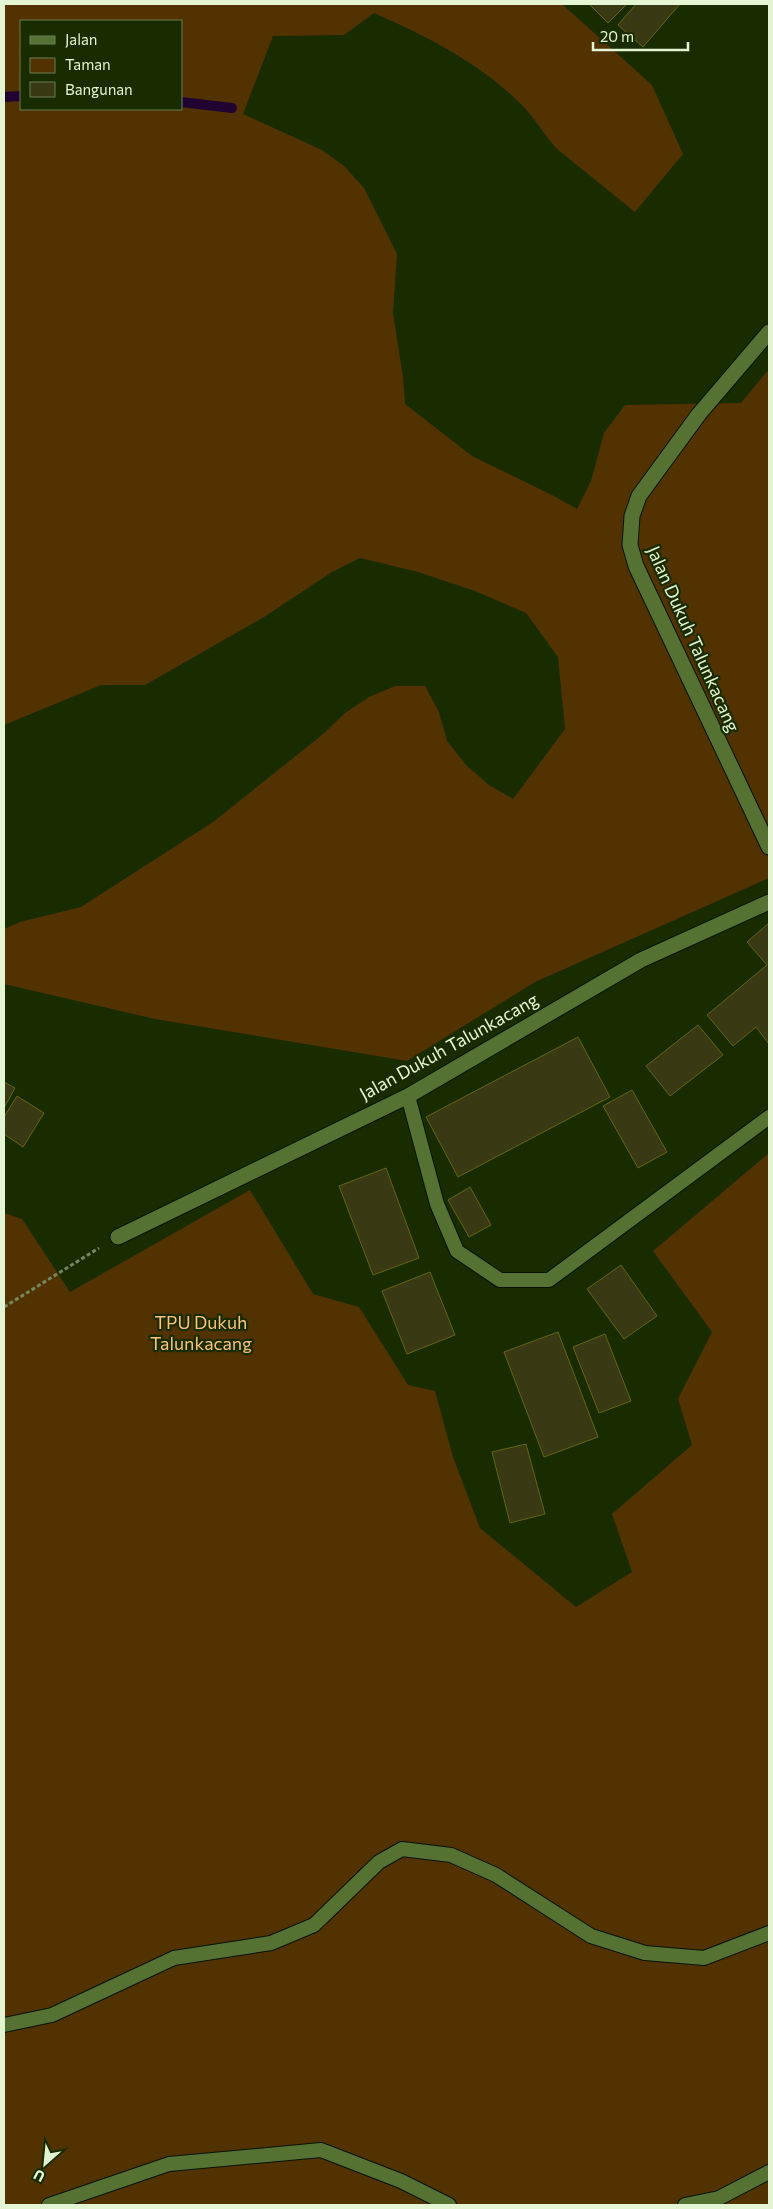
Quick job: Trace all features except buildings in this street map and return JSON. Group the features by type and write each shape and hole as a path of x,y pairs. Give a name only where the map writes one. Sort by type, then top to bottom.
{"street":[{"name":"Jalan Dukuh Talunkacang","path":"769,332 699,414 639,496 632,516 630,545 636,566 769,847"},
{"name":"Jalan Dukuh Talunkacang","path":"118,1236 408,1096 641,960 769,902"}],"lane":[{"path":"408,1096 437,1204 457,1252 500,1280 549,1280 769,1118"},
{"path":"4,2025 52,2015 174,1958 271,1943 314,1925 378,1862 402,1849 451,1855 496,1875 591,1936 646,1953 704,1958 769,1934"},
{"path":"49,2205 169,2164 321,2150 401,2181 449,2205"},
{"path":"685,2205 719,2198 769,2172"}],"path":[{"path":"4,1307 118,1236"}],"green space":[{"path":"4,4 562,4 652,85 683,154 635,212 557,149 521,104 487,75 433,41 374,13 344,35 273,36 243,114 322,150 344,166 364,188 397,254 393,313 403,377 405,404 472,456 577,509 591,481 604,433 625,405 741,403 769,369 769,878 535,982 407,1061 155,1019 4,984 4,929 20,922 81,907 213,822 322,735 345,713 369,697 395,686 425,686 439,712 447,741 466,765 489,785 513,799 565,729 558,657 526,613 475,591 418,572 360,558 332,572 264,617 145,685 101,685 4,725"},
{"name":"TPU Dukuh Talunkacang","path":"769,1153 769,2205 4,2205 4,1213 22,1219 70,1292 250,1190 313,1294 359,1307 408,1385 435,1391 453,1457 480,1528 576,1607 632,1572 612,1514 692,1445 678,1399 712,1332 653,1251"}],"waterway":[{"path":"4,97 20,96"},
{"path":"182,102 232,108"}]}
